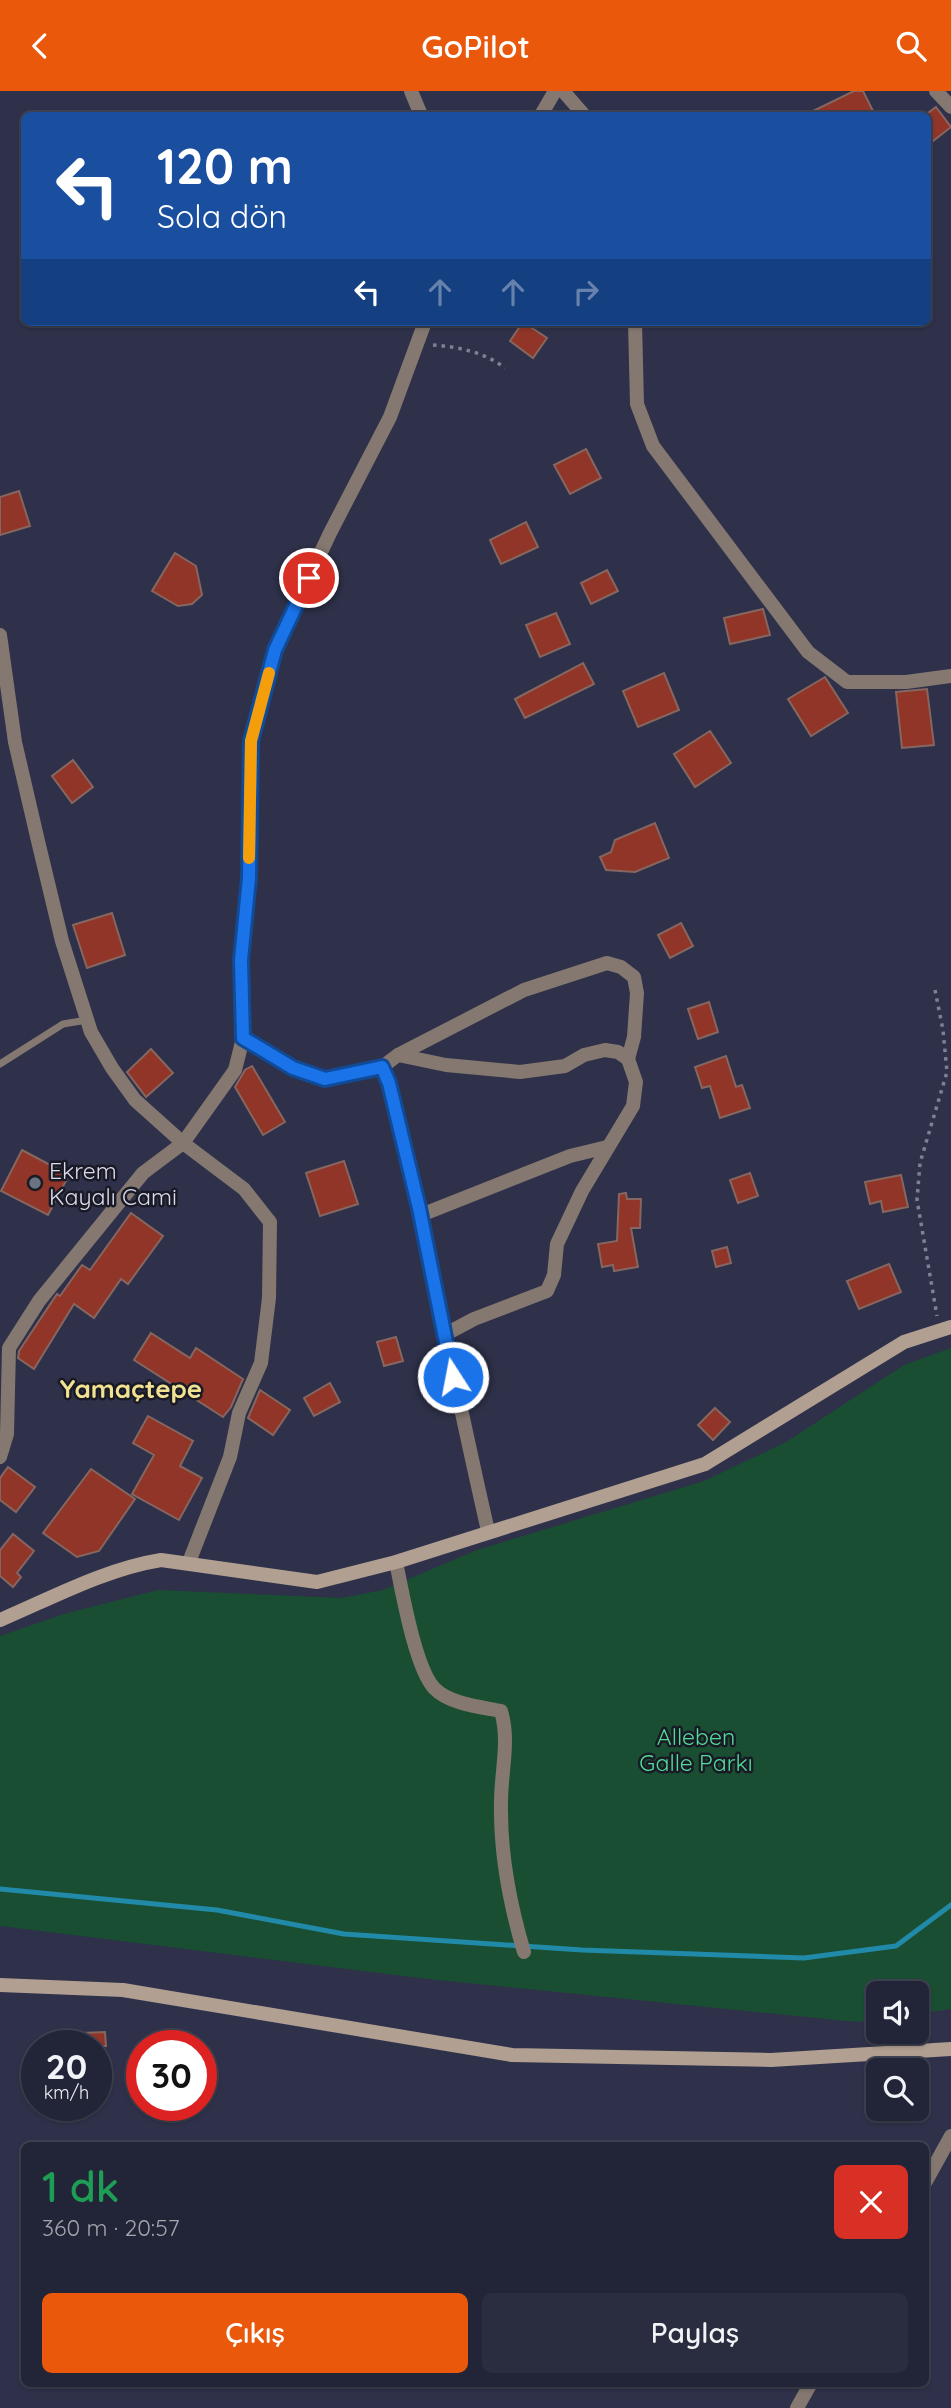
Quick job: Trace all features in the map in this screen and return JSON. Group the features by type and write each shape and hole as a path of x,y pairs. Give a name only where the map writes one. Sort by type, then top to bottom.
{"street":[{"path":"411,91 420,112"},
{"path":"543,112 555,91"},
{"path":"563,91 581,112"},
{"path":"936,91 951,107"},
{"path":"0,1457 8,1434 9,1348 39,1301 143,1173 183,1143 235,1070 243,1038 241,960 249,878 251,741 275,650 330,533 390,417 424,326"},
{"path":"635,326 637,404 653,446 808,652 847,682 906,682 951,676"},
{"path":"0,635 4,687 38,841 62,941 87,1020 112,1068 135,1100 183,1143 244,1189 270,1222 269,1298 261,1363 239,1413 230,1457 189,1562"},
{"path":"243,1038 293,1068 325,1079 382,1067 398,1055 524,991 607,963 621,967 634,977 638,993 634,1037 628,1059 636,1082 633,1105 607,1147 557,1244 554,1275 547,1291 474,1319 444,1335"},
{"path":"398,1055 446,1065 520,1072 565,1066 584,1055 605,1050 618,1052 628,1059"},
{"path":"382,1067 389,1083 421,1215 444,1335 488,1531"},
{"path":"421,1215 570,1156 607,1147"},
{"path":"0,1620 138,1564 161,1560 189,1562 265,1577 317,1582 396,1562 705,1464 904,1342 945,1328"},
{"path":"396,1562 415,1647 434,1688 463,1703 501,1711 506,1731 500,1804 511,1909 524,1952"},
{"path":"0,1985 123,1990 512,2055 771,2060 951,2049"},
{"path":"929,2176 951,2136"},
{"path":"797,2408 809,2387"}],"lane":[{"path":"0,1064 63,1024 87,1020"}],"path":[{"path":"417,344 469,350 493,359 505,367"},
{"path":"935,990 943,1030 947,1072 920,1163 917,1200 945,1328"}],"green space":[{"name":"Alleben Galle Parkı","path":"951,1348 951,2009 929,2012 929,1981 866,1981 866,2021 857,2022 428,1979 0,1926 0,1636 64,1614 158,1590 342,1598 383,1590 477,1550 704,1481 786,1442 904,1365"}],"building":[{"path":"854,91 863,91 874,112 811,112"},
{"path":"936,107 951,127 931,143 931,112"},
{"path":"520,326 529,326 547,338 533,358 510,341"},
{"path":"586,449 601,478 570,494 554,465"},
{"path":"19,491 30,526 0,535 0,497"},
{"path":"526,522 538,547 501,564 490,540"},
{"path":"175,553 196,566 202,595 192,604 178,606 152,591"},
{"path":"607,570 618,591 591,604 581,583"},
{"path":"763,609 770,635 730,644 724,618"},
{"path":"556,613 570,644 540,657 526,625"},
{"path":"583,663 594,684 525,718 515,699"},
{"path":"664,673 679,710 638,727 623,691"},
{"path":"825,677 848,713 811,736 788,699"},
{"path":"927,689 934,745 902,748 896,692"},
{"path":"710,731 731,763 695,787 674,754"},
{"path":"73,760 93,787 72,803 52,776"},
{"path":"655,823 669,858 635,872 606,870 600,857 611,852 615,840"},
{"path":"112,913 125,955 87,968 73,925"},
{"path":"681,923 693,946 670,958 658,935"},
{"path":"709,1002 718,1032 698,1039 688,1009"},
{"path":"151,1049 173,1073 146,1097 127,1072"},
{"path":"726,1056 736,1087 742,1085 750,1108 720,1118 710,1086 702,1088 695,1067"},
{"path":"252,1066 285,1122 263,1135 235,1087 245,1070"},
{"name":"Ekrem Kayalı Cami","path":"22,1150 69,1175 48,1215 1,1191"},
{"path":"344,1161 358,1204 320,1216 306,1173"},
{"path":"750,1173 758,1196 738,1203 730,1180"},
{"path":"901,1175 908,1207 883,1212 881,1201 870,1204 865,1182"},
{"path":"626,1193 627,1199 641,1199 640,1228 631,1228 638,1267 614,1271 613,1265 602,1267 598,1244 617,1241 619,1194"},
{"path":"131,1213 163,1236 128,1284 121,1279 94,1318 74,1304 34,1369 18,1358 19,1351 57,1294 60,1296 82,1265 90,1270"},
{"path":"727,1247 731,1263 716,1267 712,1251"},
{"path":"889,1264 901,1292 859,1309 847,1281"},
{"path":"151,1333 190,1358 196,1348 243,1379 231,1407 223,1417 134,1360"},
{"path":"396,1337 403,1361 384,1366 377,1342"},
{"path":"330,1383 340,1402 314,1416 304,1398"},
{"path":"260,1390 290,1410 273,1435 248,1418"},
{"path":"715,1408 730,1422 713,1440 698,1425"},
{"path":"148,1416 193,1441 180,1466 202,1478 179,1520 132,1494 154,1455 133,1443"},
{"path":"8,1467 35,1487 16,1512 0,1500 0,1478"},
{"path":"91,1469 135,1499 99,1551 77,1557 43,1533"},
{"path":"13,1534 34,1551 17,1573 21,1577 13,1587 0,1576 0,1550"}],"waterway":[{"path":"0,1889 217,1910 344,1934 582,1950 804,1958 896,1946 951,1905"}],"slow traffic":[{"path":"249,858 251,741 269,673"}],"place":[{"name":"Ekrem Kayalı Cami","path":"35,1183"}],"district":[{"name":"Yamaçtepe","path":"131,1388"}],"route":[{"path":"309,578 275,650 251,741 249,878 241,960 243,1038 293,1068 325,1079 382,1067 389,1083 419,1208 453,1377"}]}
